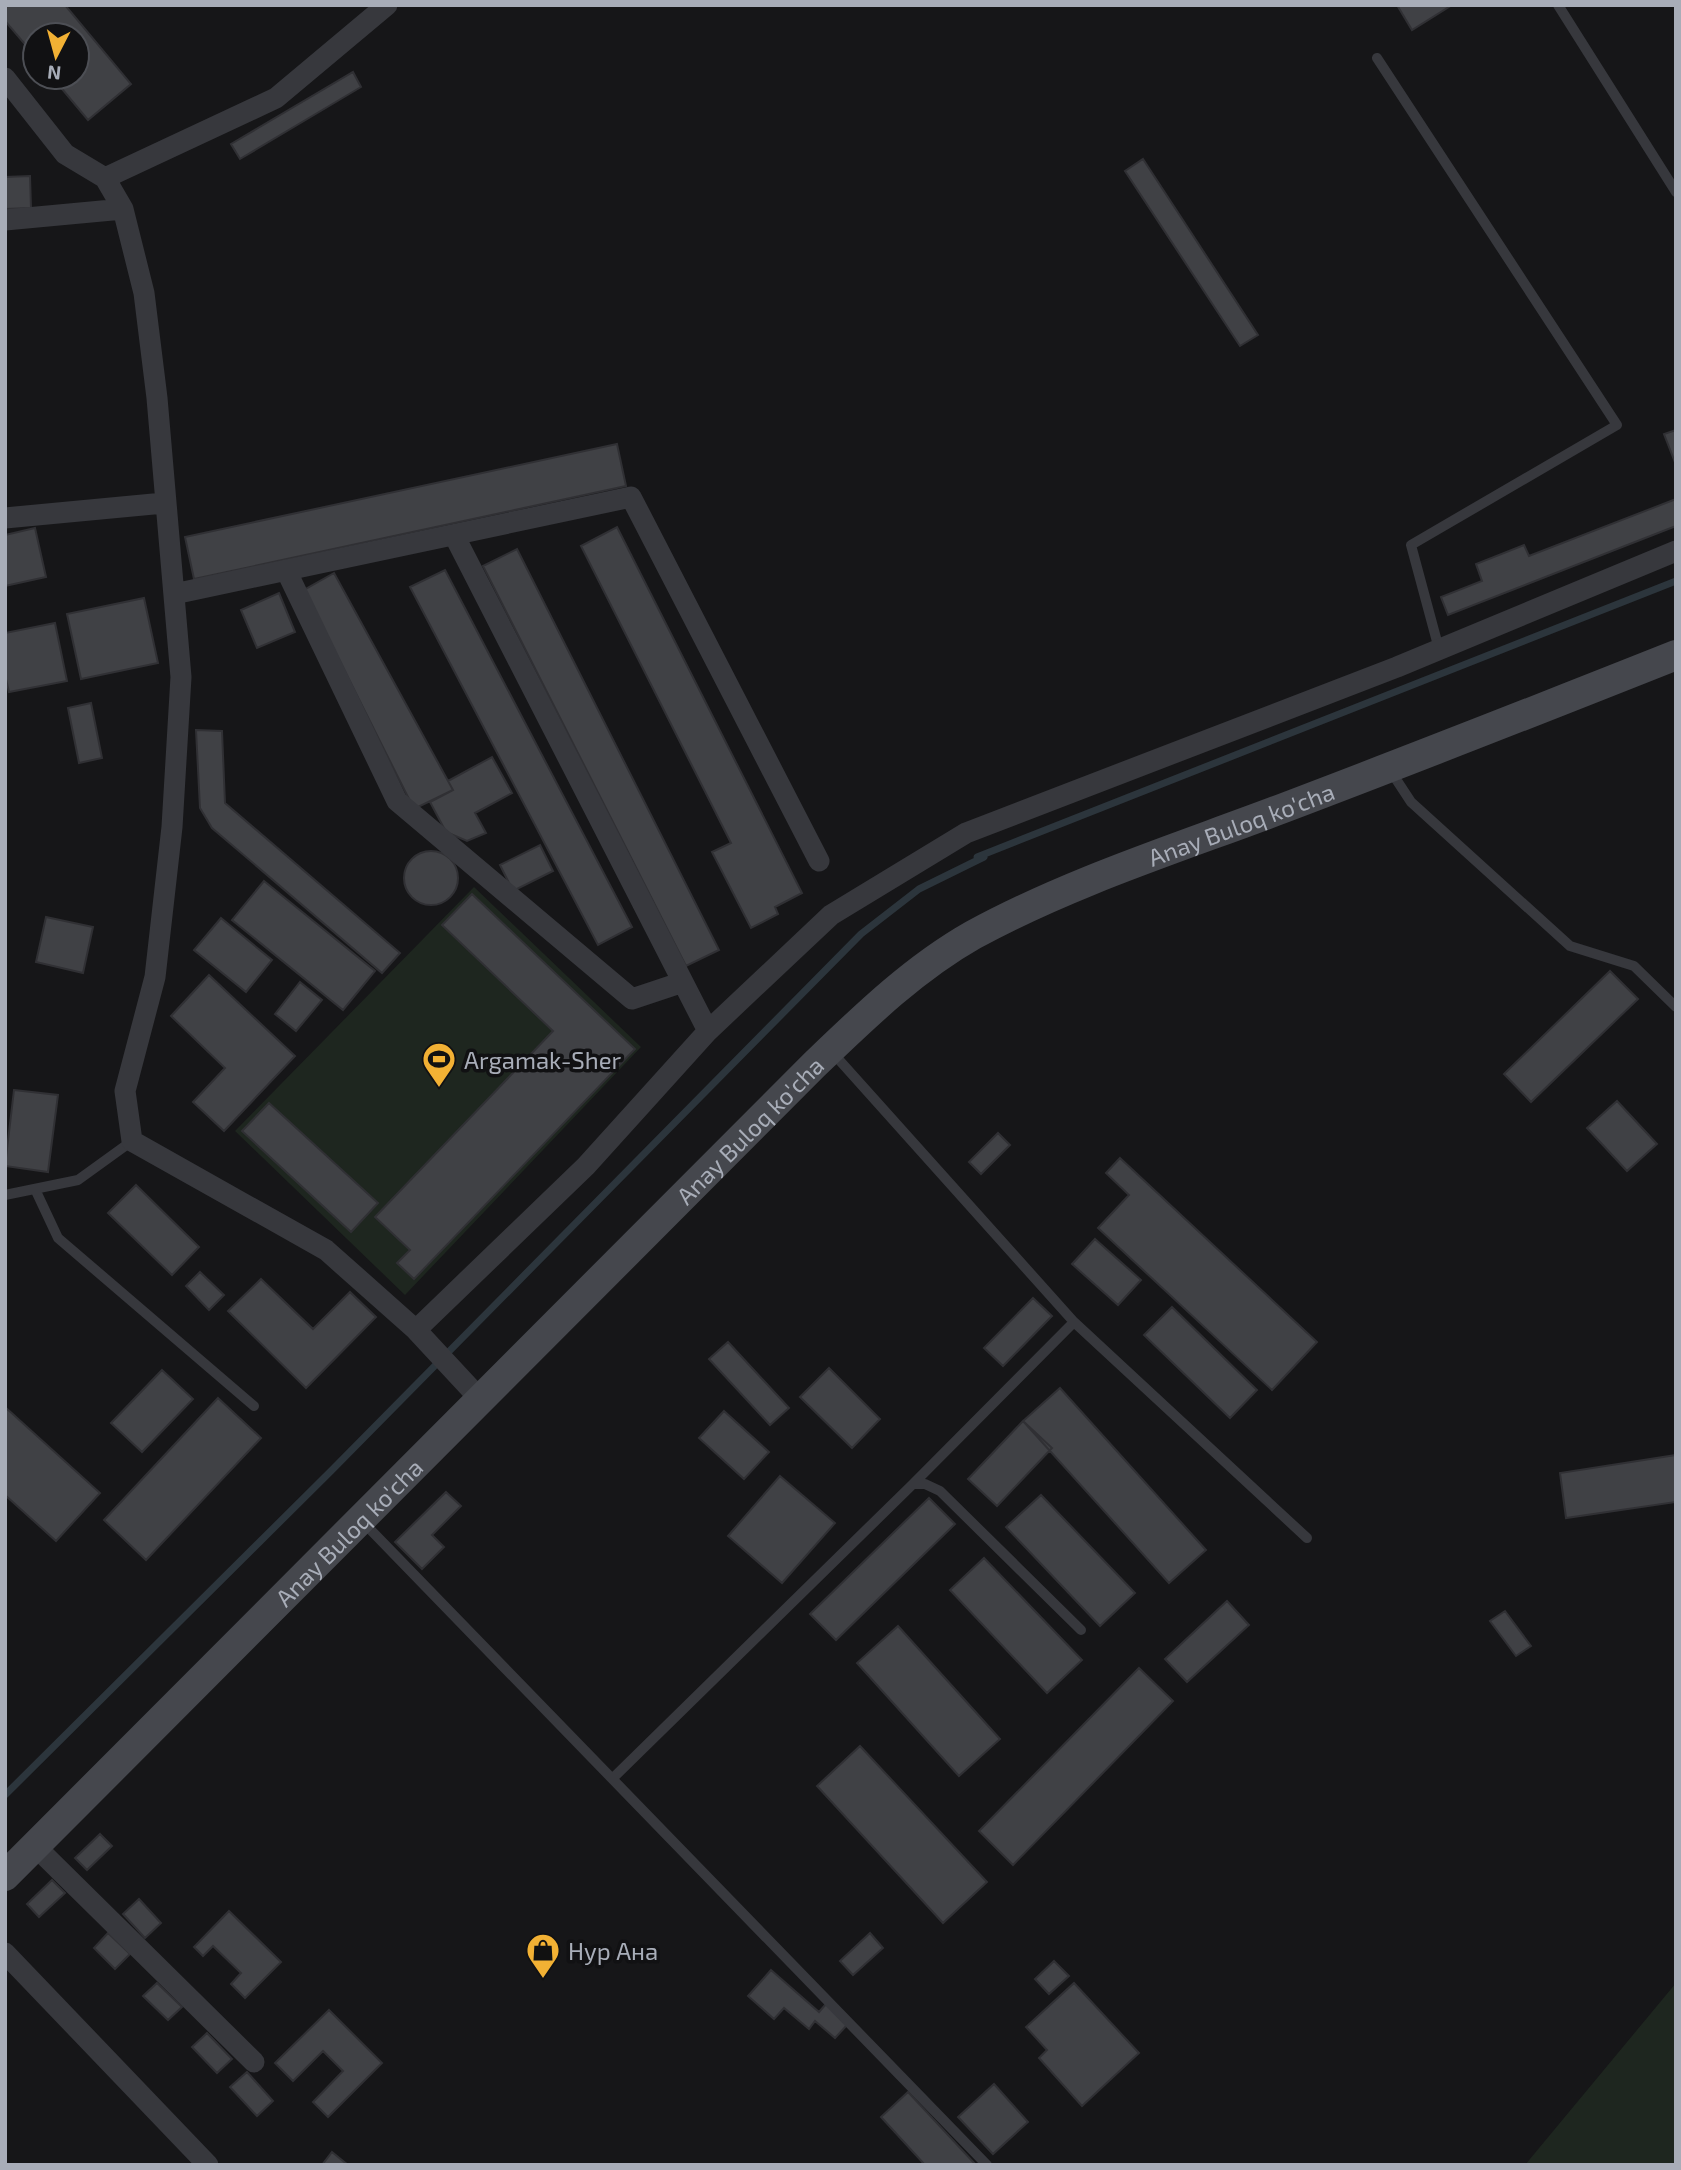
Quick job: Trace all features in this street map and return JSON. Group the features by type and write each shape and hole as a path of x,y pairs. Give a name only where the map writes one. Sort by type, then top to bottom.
{"main road":[{"name":"Anay Buloq ko'cha","path":"5,1876 830,1050 882,1000 927,966 972,936 1074,886 1389,769 1676,655"}],"street":[{"path":"105,178 276,98 387,5"},
{"path":"5,78 65,153 105,178 123,209 144,293 157,398 181,677 172,827 155,977 125,1091 132,1141 326,1250 416,1330 481,1400"},
{"path":"5,220 123,209"},
{"path":"174,594 631,497 818,861"},
{"path":"5,518 164,503"},
{"path":"454,535 708,1031"},
{"path":"416,1330 586,1167 708,1031 831,915 966,833 1439,649 1676,551"},
{"path":"286,570 397,801 632,999 683,982"},
{"path":"35,1846 254,2062"},
{"path":"5,1953 208,2165"}],"lane":[{"path":"1558,5 1676,192"},
{"path":"1377,58 1617,425 1412,545 1439,649"},
{"path":"1389,769 1411,802 1570,946 1634,966 1676,1007"},
{"path":"830,1050 1074,1322 1307,1538"},
{"path":"5,1195 78,1180 132,1141"},
{"path":"35,1189 58,1238 254,1406"},
{"path":"614,1777 1074,1322"},
{"path":"913,1484 925,1484 940,1491 1081,1630"},
{"path":"361,1520 614,1777 987,2165"}],"shaded area":[{"name":"Argamak-Sher","path":"474,887 641,1047 405,1295 235,1131"},
{"path":"1676,1983 1675,2165 1525,2165"}],"building":[{"path":"5,5 65,5 78,21 21,21 21,40 5,21"},
{"path":"1397,5 1452,5 1412,30"},
{"path":"91,36 131,84 88,120 64,91 91,91"},
{"path":"353,72 361,87 240,159 231,144"},
{"path":"1143,159 1258,335 1240,346 1125,171"},
{"path":"30,176 31,208 5,209 5,177"},
{"path":"1676,430 1676,465 1664,434"},
{"path":"617,444 626,486 194,579 185,537"},
{"path":"1676,499 1676,526 1448,615 1441,597 1482,581 1476,564 1524,545 1529,556"},
{"path":"617,527 802,893 775,907 778,914 751,928 712,852 731,843 581,546"},
{"path":"35,528 46,577 5,586 5,535"},
{"path":"517,549 719,950 686,966 483,566"},
{"path":"445,570 632,927 598,945 410,587"},
{"path":"334,573 453,790 414,809 304,590"},
{"path":"279,593 295,632 257,648 241,610"},
{"path":"144,598 158,663 81,679 67,614"},
{"path":"55,623 67,681 9,692 5,675 5,633"},
{"path":"91,703 102,758 79,763 68,708"},
{"path":"196,730 222,731 225,803 400,953 382,973 212,828 200,808"},
{"path":"492,757 512,793 475,813 486,833 467,841 446,832 430,802 453,790 448,781"},
{"path":"540,845 553,871 513,891 500,865"},
{"path":"436,851 446,855 454,863 458,878 454,893 446,901 426,905 416,901 408,893 404,873 408,863 416,855"},
{"path":"264,881 375,971 343,1010 232,920"},
{"path":"472,894 635,1049 414,1279 397,1263 410,1250 375,1217 553,1031 442,925"},
{"path":"46,917 93,927 83,973 36,962"},
{"path":"221,918 272,960 246,992 194,950"},
{"path":"1610,971 1638,999 1531,1102 1504,1074"},
{"path":"209,975 295,1056 224,1131 193,1102 225,1068 171,1016"},
{"path":"300,982 322,1000 296,1031 275,1014"},
{"path":"14,1090 58,1095 48,1172 5,1166"},
{"path":"1617,1101 1657,1144 1627,1171 1587,1128"},
{"path":"269,1103 378,1203 351,1232 242,1131"},
{"path":"998,1133 1010,1145 981,1174 969,1162"},
{"path":"1120,1158 1317,1342 1272,1390 1098,1228 1129,1195 1106,1173"},
{"path":"136,1185 199,1247 172,1275 108,1213"},
{"path":"1095,1239 1141,1280 1118,1305 1072,1264"},
{"path":"200,1272 224,1295 209,1310 186,1286"},
{"path":"261,1279 313,1329 350,1292 376,1317 306,1388 228,1311"},
{"path":"1033,1298 1052,1316 1003,1366 984,1348"},
{"path":"1172,1307 1257,1390 1230,1418 1144,1335"},
{"path":"728,1342 789,1408 770,1425 709,1359"},
{"path":"829,1368 880,1419 852,1448 800,1397"},
{"path":"162,1370 193,1399 142,1452 111,1423"},
{"path":"1060,1388 1206,1550 1169,1583 1023,1421"},
{"path":"218,1398 261,1438 146,1560 104,1520"},
{"path":"5,1407 100,1493 56,1541 5,1495"},
{"path":"724,1411 769,1452 744,1479 699,1438"},
{"path":"1023,1421 1052,1448 997,1506 968,1479"},
{"path":"1676,1455 1676,1502 1566,1518 1560,1473"},
{"path":"780,1476 835,1523 782,1583 728,1536"},
{"path":"446,1492 461,1506 432,1535 444,1547 422,1569 395,1542"},
{"path":"1041,1495 1135,1593 1100,1626 1006,1527"},
{"path":"929,1498 955,1524 836,1640 810,1614"},
{"path":"984,1558 1082,1660 1047,1693 950,1590"},
{"path":"1227,1601 1249,1625 1187,1682 1165,1659"},
{"path":"1505,1611 1531,1646 1516,1656 1490,1621"},
{"path":"898,1626 1000,1739 959,1776 857,1663"},
{"path":"1139,1668 1173,1701 1013,1865 979,1831"},
{"path":"860,1746 987,1882 943,1923 817,1786"},
{"path":"100,1834 112,1846 87,1870 75,1858"},
{"path":"52,1880 65,1893 39,1917 27,1904"},
{"path":"139,1899 161,1923 145,1938 123,1914"},
{"path":"229,1911 281,1962 245,1998 231,1984 241,1973 213,1946 203,1956 194,1947"},
{"path":"108,1933 130,1954 115,1969 94,1948"},
{"path":"870,1933 883,1948 853,1975 840,1961"},
{"path":"1054,1961 1069,1976 1049,1994 1035,1979"},
{"path":"771,1970 819,2012 826,2004 848,2024 835,2038 815,2021 809,2029 784,2008 774,2019 748,1996"},
{"path":"157,1983 182,2007 168,2020 143,1996"},
{"path":"1074,1983 1139,2053 1082,2106 1039,2058 1047,2050 1026,2027"},
{"path":"329,2010 382,2063 328,2117 313,2102 343,2071 323,2051 293,2081 275,2063"},
{"path":"207,2033 232,2059 217,2073 192,2047"},
{"path":"247,2072 273,2101 257,2116 230,2087"},
{"path":"994,2084 1028,2122 993,2154 958,2117"},
{"path":"908,2092 976,2165 925,2165 881,2117"},
{"path":"332,2152 348,2165 322,2165"}],"waterway":[{"path":"5,1795 331,1471 861,934 919,889 984,857 977,857 1676,581"}],"place":[{"name":"Argamak-Sher","path":"439,1089"},
{"name":"Нур Ана","path":"543,1980"}]}
